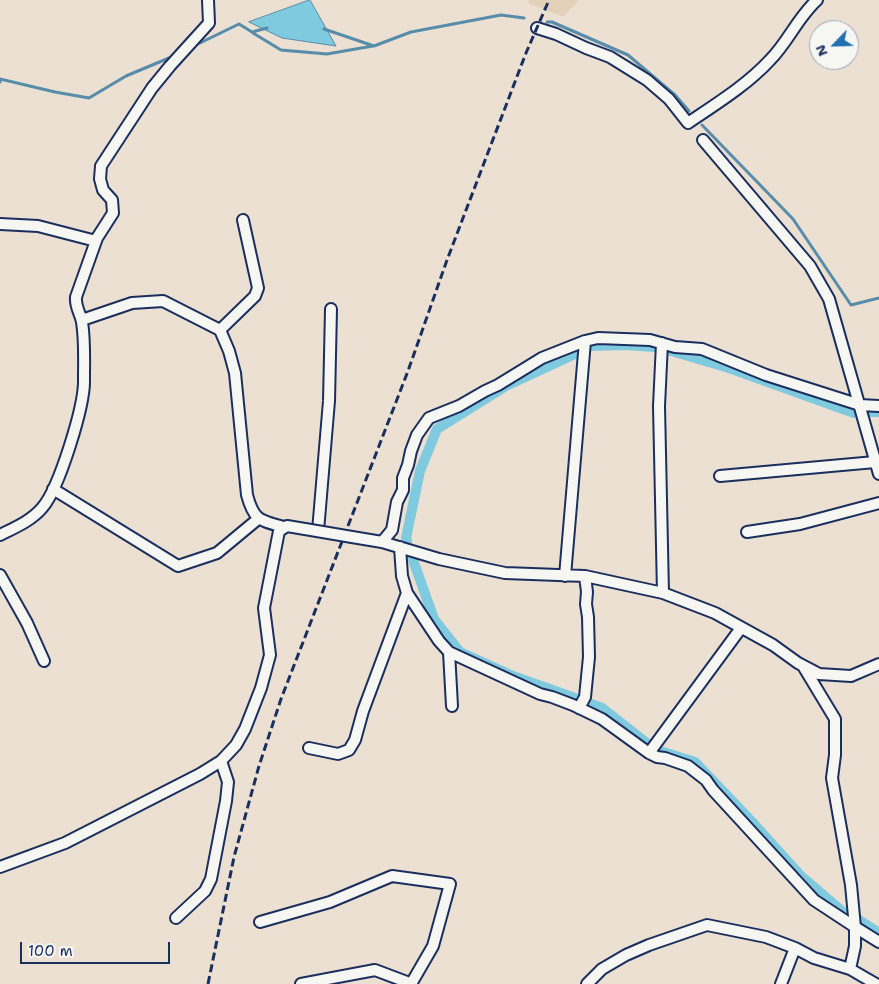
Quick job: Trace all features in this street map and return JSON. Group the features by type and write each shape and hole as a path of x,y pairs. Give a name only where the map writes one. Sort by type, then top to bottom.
{"street":[{"path":"0,535 26,521 42,508 53,489 74,433 85,382 82,320 75,306 76,297 96,241 113,212 112,200 103,190 100,179 101,166 152,88 209,23 208,0"},
{"path":"537,28 610,56 647,80 669,99 688,123 722,101 771,60 807,8 817,0"},
{"path":"703,140 810,266 829,299 879,474"},
{"path":"220,330 255,296 258,288 243,220"},
{"path":"0,224 38,226 96,241"},
{"path":"82,320 132,303 163,301 220,330 229,351 235,373 247,496 250,508 258,519 283,527 291,526 382,542 439,559 505,573 585,576 663,593 715,613 773,645 803,666 819,674 851,676 879,664"},
{"path":"318,531 329,401 331,309"},
{"path":"382,542 392,530 396,502 403,490 403,478 417,435 429,418 459,406 542,358 585,341 598,338 650,340 675,347 702,349 766,375 860,405 879,406"},
{"path":"565,576 585,341"},
{"path":"662,343 659,406 663,593"},
{"path":"720,476 875,462"},
{"path":"53,489 178,566 217,553 258,519"},
{"path":"747,532 800,524 879,503"},
{"path":"0,867 65,844 200,774 221,761 236,745 245,729 261,688 270,655 264,608 279,531 283,527"},
{"path":"400,547 402,576 407,593 434,635 449,652 540,694 552,697 602,719 649,753 688,766 706,780 814,900 879,942"},
{"path":"0,575 28,623 44,661"},
{"path":"578,708 585,697 589,657 585,576"},
{"path":"309,748 338,754 349,750 355,740 363,711 407,593"},
{"path":"649,753 741,628"},
{"path":"449,652 452,706"},
{"path":"803,666 834,719 832,778 848,868 855,927 855,946 850,969"},
{"path":"176,918 205,891 211,879 227,791 226,774 221,761"},
{"path":"260,922 330,902 392,876 450,884 433,946 412,984 376,970 301,984"},
{"path":"587,984 602,969 626,956 649,945 707,925 766,937 795,948 814,958 850,969 876,984"},
{"path":"781,984 795,948"}],"shaded area":[{"path":"529,0 579,0 563,17 528,3"}],"water":[{"path":"310,0 336,46 282,38 249,22"}],"waterway":[{"path":"324,29 374,46 411,32 501,15 524,18"},
{"path":"547,22 552,22 628,55 675,95 689,111"},
{"path":"200,43 239,24 252,32 267,28"},
{"path":"253,33 281,50 327,54 373,46"},
{"path":"0,82 0,79 89,98 126,76 169,58"},
{"path":"702,125 793,219 851,305 879,298"},
{"path":"591,346 626,345 654,347"},
{"path":"668,350 729,368 854,413"},
{"path":"407,541 406,538 420,471 437,429 506,386 575,354"},
{"path":"870,412 879,412"},
{"path":"413,560 434,619 460,652 513,676 575,698"},
{"path":"591,704 602,708 648,744"},
{"path":"660,751 695,762 801,876 842,911"},
{"path":"859,920 879,933"}],"railway":[{"path":"208,984 234,857 259,766 281,699 408,371 447,260 526,53 549,0"}]}
